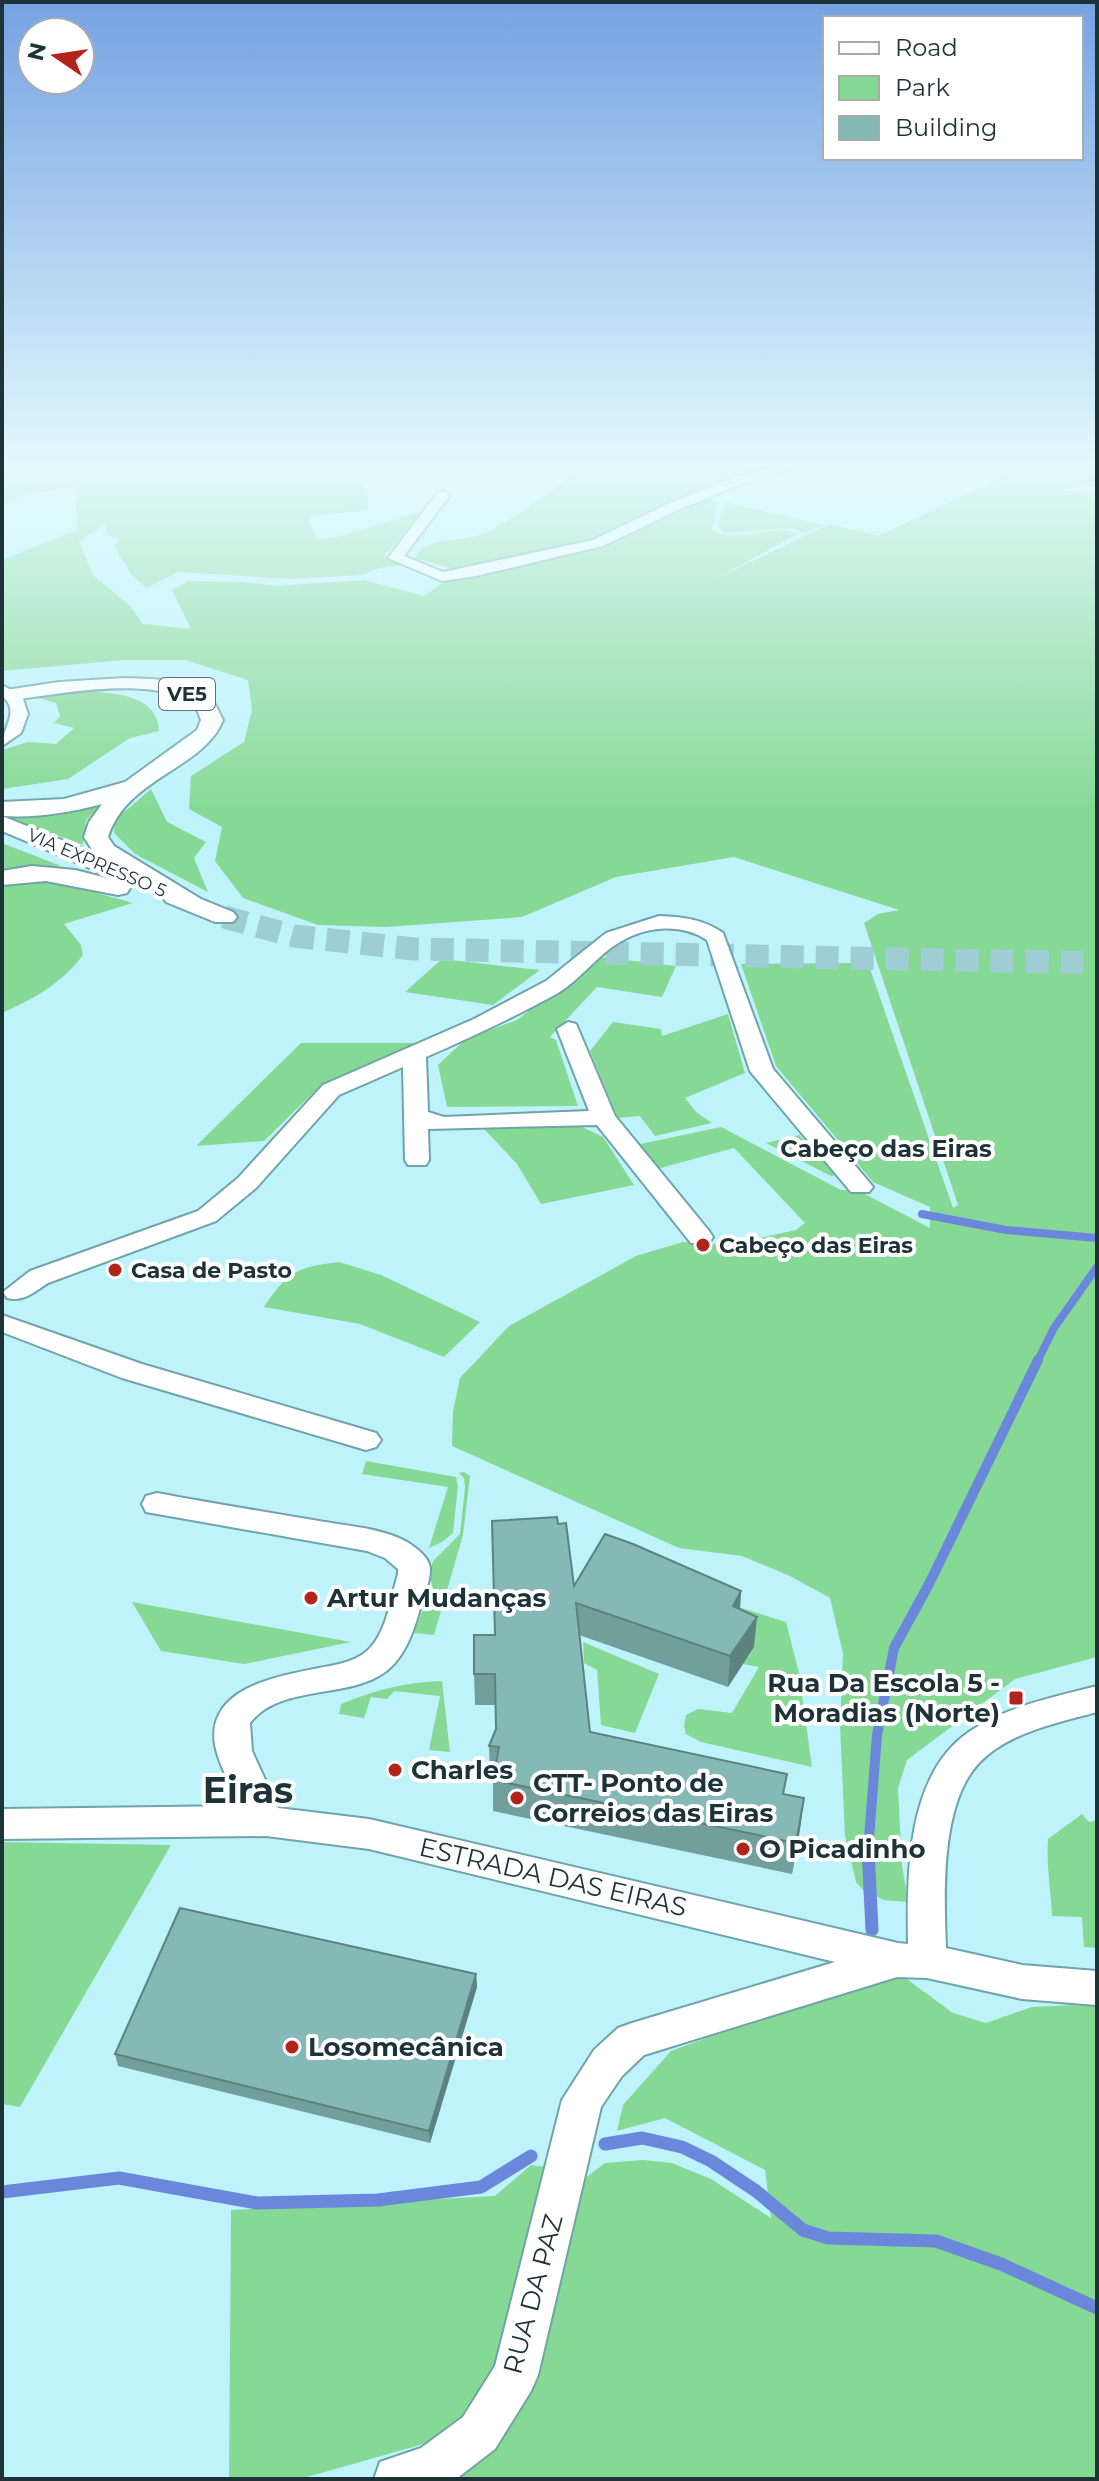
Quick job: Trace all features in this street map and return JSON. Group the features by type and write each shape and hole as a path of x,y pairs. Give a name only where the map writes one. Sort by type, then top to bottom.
{"main road":[{"name":"VE5","path":"8,692 104,684 148,685 185,693 208,707 212,720 207,733 138,783 102,815 96,837 105,851 192,904"},
{"name":"VE5","path":"2,809 46,810 70,806 138,783"},
{"name":"VIA EXPRESSO 5","path":"2,823 224,917"},
{"name":"VIA EXPRESSO 5","path":"2,838 74,867 192,904"},
{"name":"VE5","path":"2,878 46,873 192,904"}],"street":[{"path":"2,741 12,736 19,724 19,701 8,692"},
{"path":"366,1440 132,1371 3,1324 9,1288 207,1216 247,1183 331,1090 482,1024 554,986 613,937 659,922 701,927 716,937 762,1071 860,1187"},
{"path":"568,1029 604,1118 700,1237"},
{"path":"414,1054 417,1160"},
{"path":"414,1115 428,1122 444,1124 604,1118"},
{"path":"157,1504 371,1541 396,1550 413,1564 414,1574 389,1647 378,1662 357,1672 256,1696 243,1708 233,1725 232,1741 266,1821"},
{"path":"912,1960 944,1790 966,1754 1033,1716 1097,1699"},
{"name":"ESTRADA DAS EIRAS","path":"2,1824 266,1821 369,1834 912,1960 1022,1982 1097,1988"},
{"name":"RUA DA PAZ","path":"397,2479 434,2467 479,2433 515,2375 582,2100 608,2063 632,2041 912,1960"}],"green space":[{"path":"2,582 101,582 131,607 143,624 191,629 172,590 187,582 246,582 276,586 371,582 424,596 444,582 1097,582 1097,1657 1015,1679 907,1760 898,1788 902,1865 908,1902 884,1900 864,1891 856,1882 845,1836 840,1725 843,1653 830,1598 790,1576 742,1556 679,1548 452,1446 453,1411 460,1378 509,1326 636,1256 683,1242 727,1245 796,1230 805,1223 734,1148 657,1169 636,1145 721,1127 841,1190 857,1190 930,1228 930,1207 873,1182 776,1066 741,964 868,963 953,1208 958,1205 864,923 878,914 899,910 734,857 616,877 522,917 386,927 318,925 243,898 215,861 222,827 189,809 191,776 244,742 252,710 248,680 185,660 125,660 2,671"},
{"path":"139,582 159,582 146,588"},
{"path":"84,691 120,695 142,703 151,709 159,731 130,738 68,779 2,789 2,750 28,742 56,744 74,728 54,723 60,716 56,703 39,698"},
{"path":"151,789 167,822 206,842 194,858 208,892 135,854 114,833 115,820"},
{"path":"104,802 86,820 83,845 2,815 54,816"},
{"path":"2,843 61,866 26,868 2,874"},
{"path":"23,882 58,882 133,903 64,924 81,945 83,955 47,989 2,1013 2,886"},
{"path":"600,957 676,966 662,997 597,987 550,1037 556,1040 578,1106 447,1107 438,1065 467,1038 517,1020"},
{"path":"442,959 540,970 493,1005 405,992"},
{"path":"728,1014 745,1073 685,1098 696,1112 712,1123 655,1136 640,1116 618,1118 590,1051 613,1022 661,1029 662,1036"},
{"path":"301,1043 418,1043 319,1087 264,1141 196,1146"},
{"path":"580,1126 603,1137 634,1185 541,1204 517,1164 484,1129"},
{"path":"799,1135 839,1175 831,1176 766,1143"},
{"path":"339,1262 381,1275 480,1322 444,1357 360,1324 264,1307 280,1285 295,1273 313,1266"},
{"path":"366,1461 456,1477 458,1486 453,1533 429,1548 448,1487 362,1474"},
{"path":"459,1473 470,1476 463,1535 434,1635 414,1633 432,1585 429,1574 433,1561 460,1534 465,1488 464,1478"},
{"path":"671,1586 786,1622 799,1673 812,1767 701,1742 686,1734 686,1715 698,1709 732,1713 759,1667 743,1664 754,1648"},
{"path":"132,1602 351,1642 244,1664 161,1651"},
{"path":"583,1642 659,1674 635,1733 601,1725 597,1670 584,1663"},
{"path":"442,1681 450,1752 429,1750 440,1696 394,1691 387,1699 371,1697 364,1718 339,1714 341,1704 366,1695 403,1685"},
{"path":"1082,1814 1089,1822 1097,1820 1097,1948 1084,1947 1082,1917 1052,1916 1048,1839"},
{"path":"2,1842 171,1845 20,2107 2,2104"},
{"path":"893,1969 953,2013 986,2023 1032,2007 1097,2004 1097,2479 460,2479 541,2369 584,2179 605,2163 643,2160 672,2163 711,2179 771,2218 765,2170 665,2118 617,2131 623,2105 671,2051"},
{"path":"531,2165 560,2169 513,2373 448,2437 300,2479 229,2479 231,2210 495,2196"}],"building":[{"path":"557,1517 558,1524 566,1523 574,1586 605,1534 741,1591 733,1606 757,1617 730,1656 576,1603 590,1732 787,1774 783,1794 804,1798 796,1843 493,1780 499,1747 489,1746 496,1729 495,1674 474,1674 474,1635 495,1635 492,1521"},
{"name":"Losomecânica","path":"180,1908 476,1974 429,2131 115,2054"}],"waterway":[{"path":"922,1214 1006,1230 1097,1238"},
{"path":"1038,1360 1054,1328 1097,1267"},
{"path":"868,1850 877,1735 894,1648 929,1584 1038,1360"},
{"path":"868,1850 872,1930"},
{"path":"605,2144 642,2138 682,2147 711,2161 756,2191 803,2230 828,2238 936,2241 1001,2264 1097,2308"},
{"path":"2,2192 119,2178 257,2203 378,2200 481,2187 531,2156"}],"tunnel":[{"path":"224,917 294,936 414,949 1097,963"}],"place":[{"name":"Cabeço das Eiras","path":"703,1245"},
{"name":"Casa de Pasto","path":"115,1270"},
{"name":"Artur Mudanças","path":"311,1598"},
{"name":"Rua Da Escola 5 - Moradias (Norte)","path":"1016,1698"},
{"name":"Charles","path":"395,1770"},
{"name":"CTT- Ponto de Correios das Eiras","path":"517,1798"},
{"name":"O Picadinho","path":"743,1849"},
{"name":"Losomecânica","path":"292,2047"}],"district":[{"name":"Cabeço das Eiras","path":"886,1148"},
{"name":"Eiras","path":"248,1790"}]}
